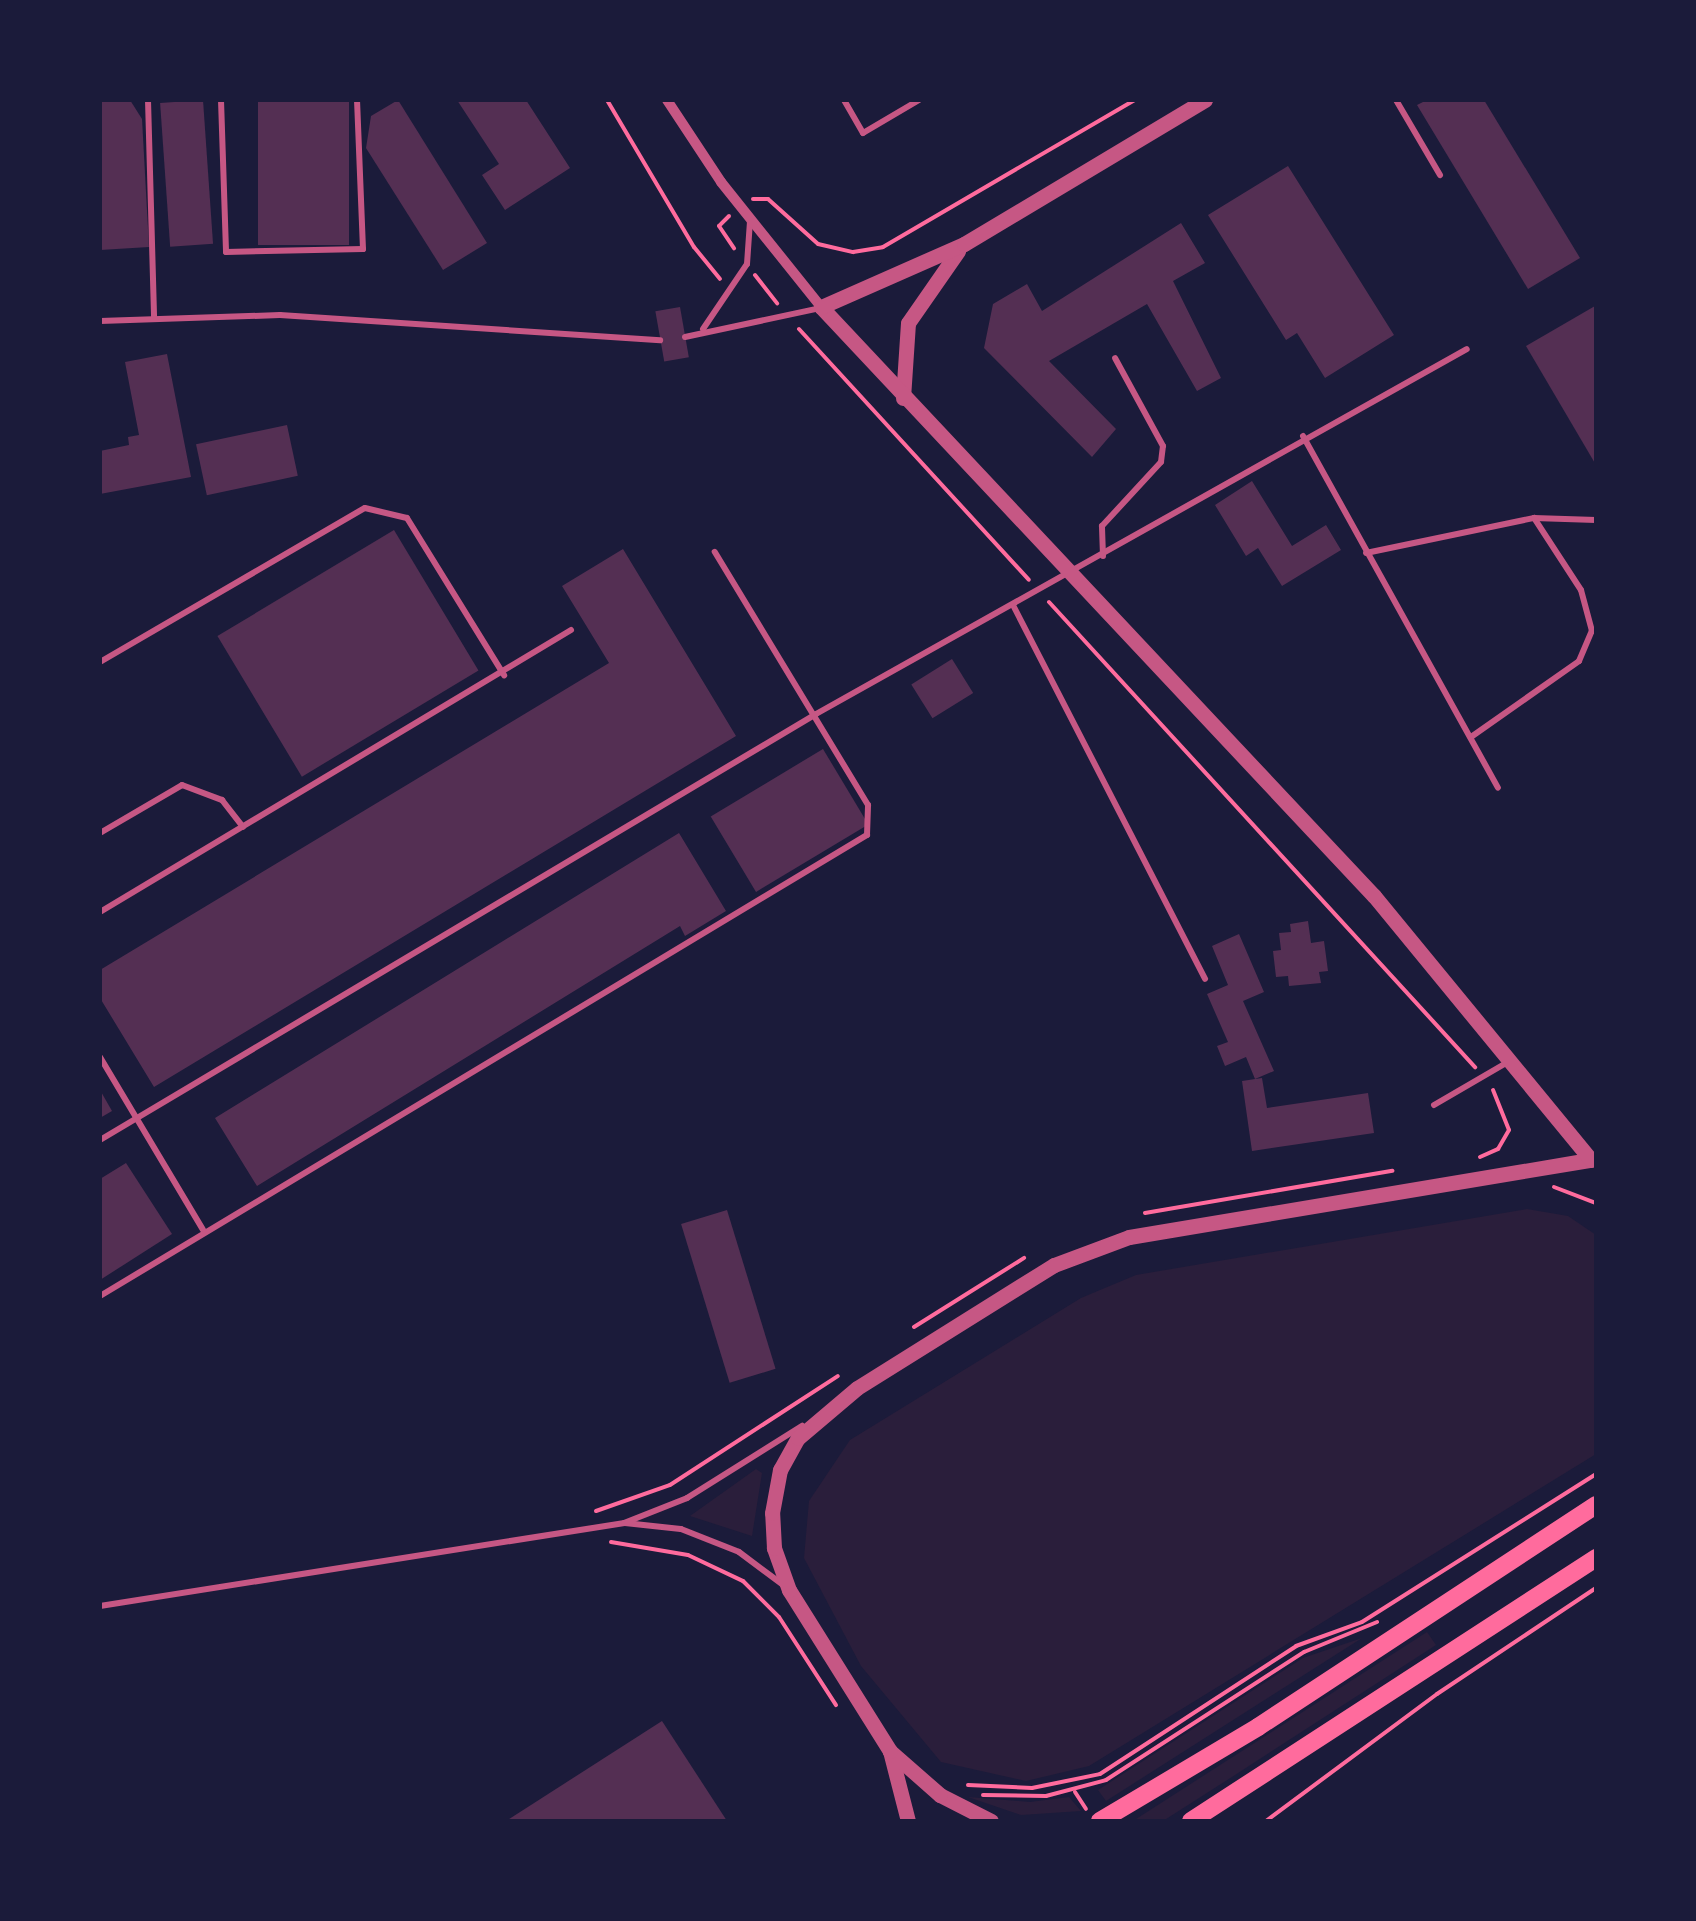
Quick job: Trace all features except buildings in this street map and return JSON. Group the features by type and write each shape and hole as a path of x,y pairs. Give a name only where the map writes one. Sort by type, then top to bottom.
{"main road":[{"path":"1100,1821 1258,1727 1411,1613 1596,1505"},
{"path":"1190,1821 1596,1558"}],"street":[{"path":"667,100 741,208 821,308 1374,896 1513,1058 1594,1163 1129,1236 1054,1264 824,1413 798,1438 780,1470 772,1514 774,1548 789,1590 890,1751 908,1821"},
{"path":"821,308 964,244 1205,100"},
{"path":"904,398 908,323 964,244"},
{"path":"890,1751 991,1821"}],"lane":[{"path":"148,100 154,319"},
{"path":"222,100 226,252 363,249 357,100"},
{"path":"844,100 863,133 918,100"},
{"path":"1396,100 1440,175"},
{"path":"700,332 720,312 747,264 750,220"},
{"path":"685,337 790,319 821,308"},
{"path":"100,321 280,315 660,340"},
{"path":"100,1140 816,714 1014,607 1303,436 1467,348"},
{"path":"1103,556 1102,526 1161,462 1163,446 1115,358"},
{"path":"1303,436 1498,788"},
{"path":"100,662 366,508 408,518 504,675"},
{"path":"1365,553 1534,518 1596,520"},
{"path":"1471,736 1579,660 1592,631 1581,590 1534,518"},
{"path":"100,1296 203,1230 867,834 868,805 715,552"},
{"path":"1014,607 1206,979"},
{"path":"102,907 504,675 571,630"},
{"path":"100,833 182,785 222,800 244,828"},
{"path":"100,1057 203,1230"},
{"path":"1434,1106 1513,1058"},
{"path":"100,1606 624,1522 687,1498 824,1413"},
{"path":"624,1522 681,1529 739,1552 789,1590"}],"path":[{"path":"607,100 706,263"},
{"path":"1135,100 905,237 853,252 818,244 759,194 719,226 790,319 1484,1077 1505,1106 1509,1130 1498,1149 1477,1158"},
{"path":"1142,1214 1400,1170"},
{"path":"1543,1187 1596,1203"},
{"path":"913,1328 1039,1250"},
{"path":"842,1716 779,1617 743,1581 688,1555 597,1541 596,1526 602,1506 670,1485 848,1369"},
{"path":"952,1793 1032,1788 1100,1774 1296,1646 1362,1622 1596,1474"},
{"path":"1266,1821 1467,1674 1596,1588"},
{"path":"952,1793 1075,1792 1106,1780 1304,1652 1411,1613"}],"shaded area":[{"path":"1527,1209 1568,1216 1596,1235 1596,1454 1089,1766 1026,1781 941,1762 861,1666 804,1558 809,1501 850,1440 1081,1298 1136,1275"},
{"path":"756,1469 762,1473 752,1536 690,1516"},
{"path":"1427,1632 1436,1645 1235,1775 1163,1821 1133,1821"},
{"path":"1362,1638 1106,1801 1098,1790 1303,1658"},
{"path":"968,1797 1030,1802 1069,1797 1081,1811 1021,1815"}]}
